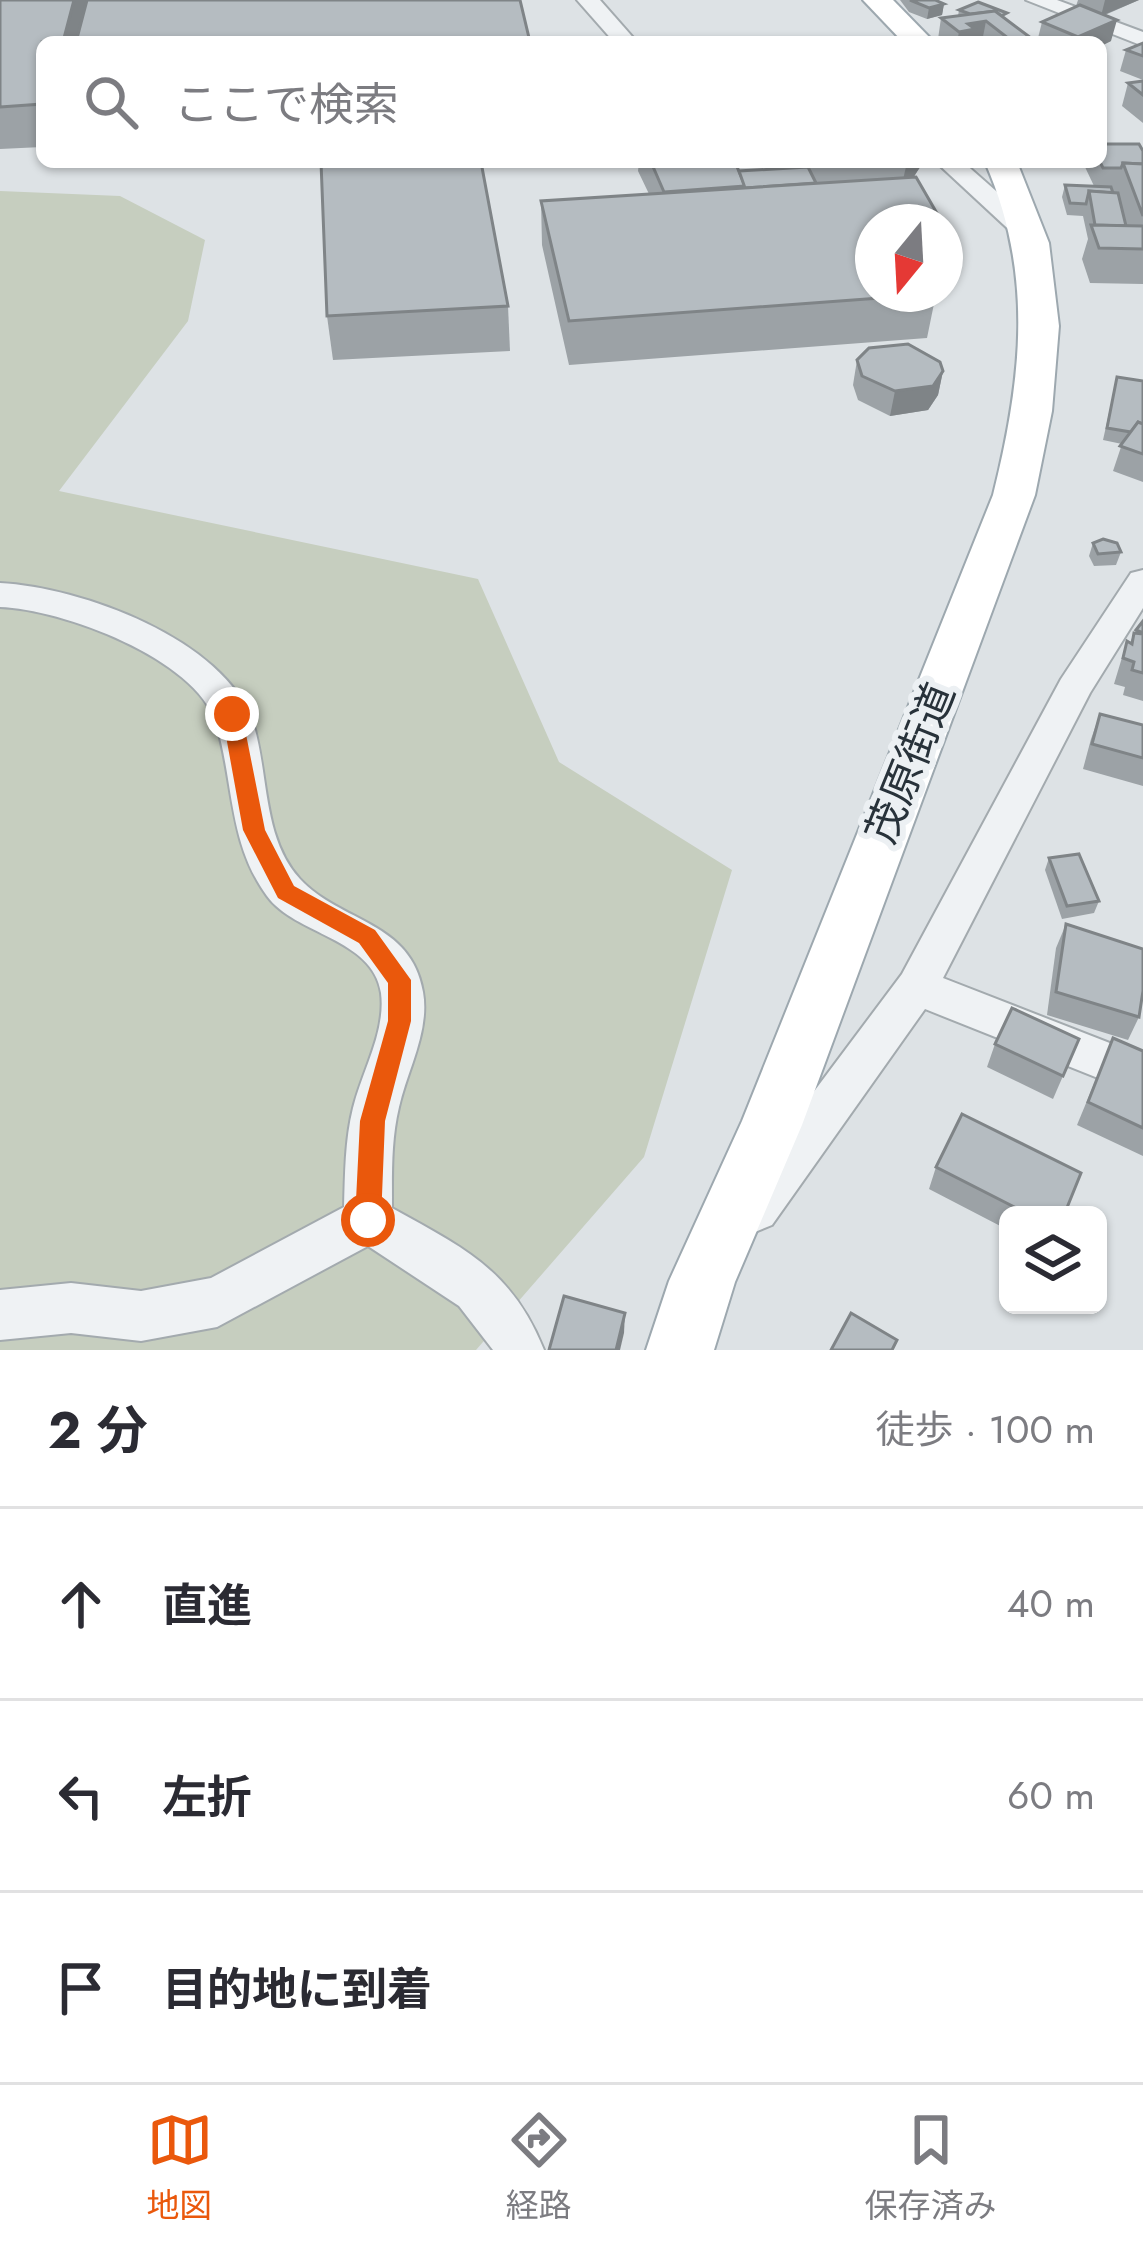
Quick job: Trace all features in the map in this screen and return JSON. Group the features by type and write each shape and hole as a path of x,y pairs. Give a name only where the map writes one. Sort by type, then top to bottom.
{"main road":[{"path":"877,0 913,36"},
{"name":"茂原街道","path":"680,1350 702,1282 771,1125 1014,495 1039,388 1042,341 1028,233 1003,168"}],"street":[{"path":"588,0 621,36"},
{"path":"1037,0 1143,39"},
{"path":"955,168 1028,233"},
{"path":"702,1282 917,987 1074,688 1143,581"},
{"path":"0,595 95,615 181,660 217,690 232,714 254,830 286,892 367,936 400,980 400,1021 372,1121 368,1220"},
{"path":"917,987 1143,1076"},
{"path":"0,1315 71,1308 141,1316 217,1302 368,1220"},
{"path":"368,1220 468,1279 513,1330 519,1350"}],"green space":[{"path":"0,191 120,196 205,240 188,321 59,491 478,579 559,762 732,870 644,1157 476,1350 0,1350"}],"building":[{"path":"0,0 74,0 65,36 36,36 36,104 0,107"},
{"path":"87,0 520,0 529,36 78,36"},
{"path":"910,0 935,0 944,4 929,8"},
{"path":"978,2 1007,13 959,10"},
{"path":"1080,5 1117,20 1080,36 1042,22"},
{"path":"995,11 1028,36 1005,36 986,21 968,24 975,29 959,32 941,18"},
{"path":"1143,43 1143,56 1126,50"},
{"path":"1143,81 1143,95 1128,83"},
{"path":"1107,144 1139,144 1143,164 1123,163 1121,168 1107,168"},
{"path":"1123,163 1143,164 1143,216"},
{"path":"321,168 482,168 508,306 327,316"},
{"path":"654,168 738,168 745,186 664,192"},
{"path":"808,168 816,183 745,188 739,171"},
{"path":"916,177 932,204 855,204 855,300 569,321 541,201"},
{"path":"1065,185 1111,187 1113,193 1089,191 1086,204 1070,203"},
{"path":"1089,191 1118,193 1126,226 1095,225"},
{"path":"1091,225 1143,226 1143,249 1099,248"},
{"path":"908,344 940,362 943,371 933,386 895,391 862,376 857,360 869,348"},
{"path":"1117,377 1143,381 1143,424 1138,422 1131,432 1107,428"},
{"path":"1138,422 1143,424 1143,454 1120,446"},
{"path":"1103,539 1117,543 1121,552 1098,554 1093,543"},
{"path":"1134,633 1143,634 1143,673 1132,670 1134,662 1123,658"},
{"path":"1100,714 1143,725 1143,758 1092,744"},
{"path":"1079,854 1099,901 1067,906 1049,858"},
{"path":"1066,924 1143,949 1139,1017 1056,992"},
{"path":"1012,1008 1079,1039 1063,1076 995,1044"},
{"path":"1113,1038 1143,1051 1143,1128 1088,1102"},
{"path":"962,1114 1081,1173 1068,1206 1012,1206 936,1167"},
{"path":"564,1296 625,1313 616,1350 549,1350"},
{"path":"851,1313 897,1340 892,1350 831,1350"}],"route":[{"path":"232,714 254,830 286,892 367,936 400,980 400,1021 372,1121 368,1220"}]}
